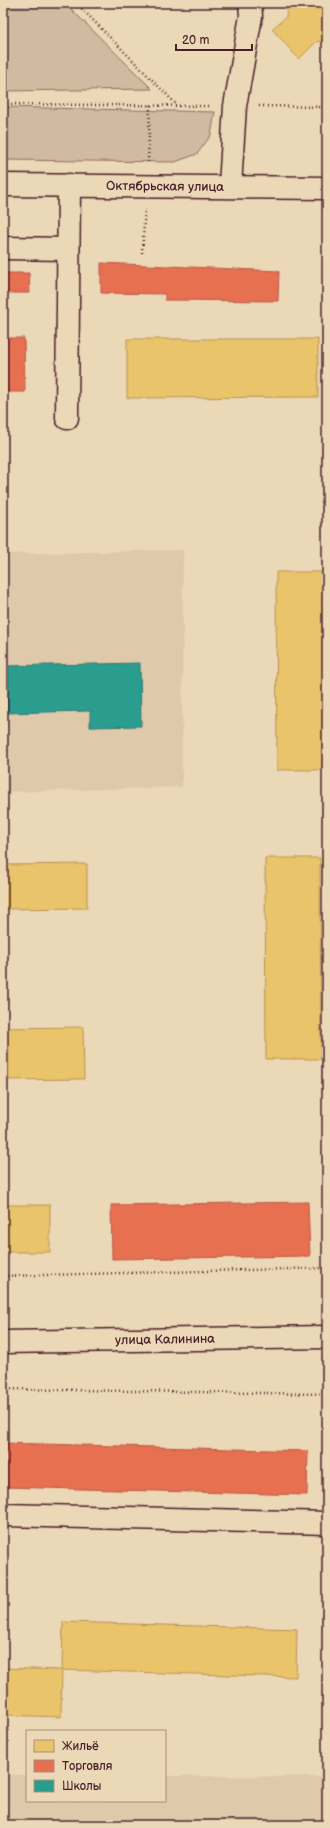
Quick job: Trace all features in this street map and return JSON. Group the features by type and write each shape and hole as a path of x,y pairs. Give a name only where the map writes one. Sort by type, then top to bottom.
{"main road":[{"path":"230,186 235,106 251,16 250,3"},
{"name":"Октябрьская улица","path":"3,185 327,188"},
{"path":"67,418 68,185"},
{"path":"3,248 68,249"},
{"name":"улица Калинина","path":"3,1342 327,1337"},
{"path":"3,1515 327,1523"}],"path":[{"path":"76,3 177,105"},
{"path":"3,104 327,107"},
{"path":"3,1276 327,1268"},
{"path":"3,1389 327,1394"}],"shaded area":[{"path":"3,3 65,3 152,89 3,91"},
{"path":"3,107 215,112 211,135 197,154 175,162 3,160"},
{"path":"183,550 182,787 3,792 3,554"},
{"path":"3,1775 26,1775 26,1802 166,1802 166,1776 327,1777 327,1825 3,1825"}],"building: Жильё":[{"path":"287,3 327,3 327,41 316,42 299,59 272,29 286,17"},
{"path":"127,339 318,339 318,397 127,398"},
{"path":"3,498 5,526 3,526"},
{"path":"276,572 327,572 327,770 277,770"},
{"path":"265,858 320,858 321,1059 266,1059"},
{"path":"87,864 87,908 3,909 3,865"},
{"path":"83,1027 84,1079 3,1080 3,1028"},
{"path":"3,1205 50,1205 50,1252 3,1252"},
{"path":"63,1622 297,1629 296,1677 62,1670"},
{"path":"3,1668 62,1670 61,1717 3,1715"}],"building: Торговля":[{"path":"101,263 279,271 278,301 165,300 165,294 101,293"},
{"path":"3,273 29,273 30,293 3,293"},
{"path":"3,338 24,338 25,392 3,392"},
{"path":"308,1202 310,1256 112,1259 111,1205"},
{"path":"3,1443 308,1451 307,1495 3,1487"}],"building: Школы":[{"path":"140,663 141,726 90,727 90,711 5,713 4,666"}]}
